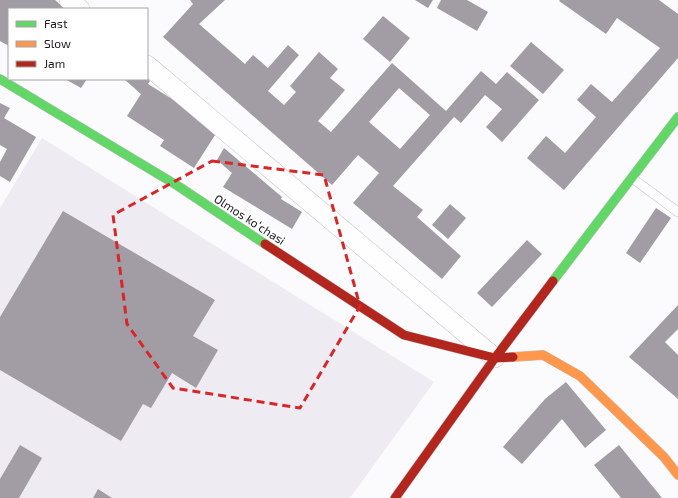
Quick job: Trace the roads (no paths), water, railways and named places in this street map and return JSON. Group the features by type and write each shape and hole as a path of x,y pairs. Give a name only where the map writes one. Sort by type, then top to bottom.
{"street":[{"path":"69,0 79,8"},
{"path":"148,66 495,358"},
{"name":"Olmos koʻchasi","path":"0,79 178,186 404,335 495,358 543,355 580,376 664,457 678,475"},
{"path":"395,498 495,358 678,117"}],"lane":[{"path":"631,177 678,212"}]}
